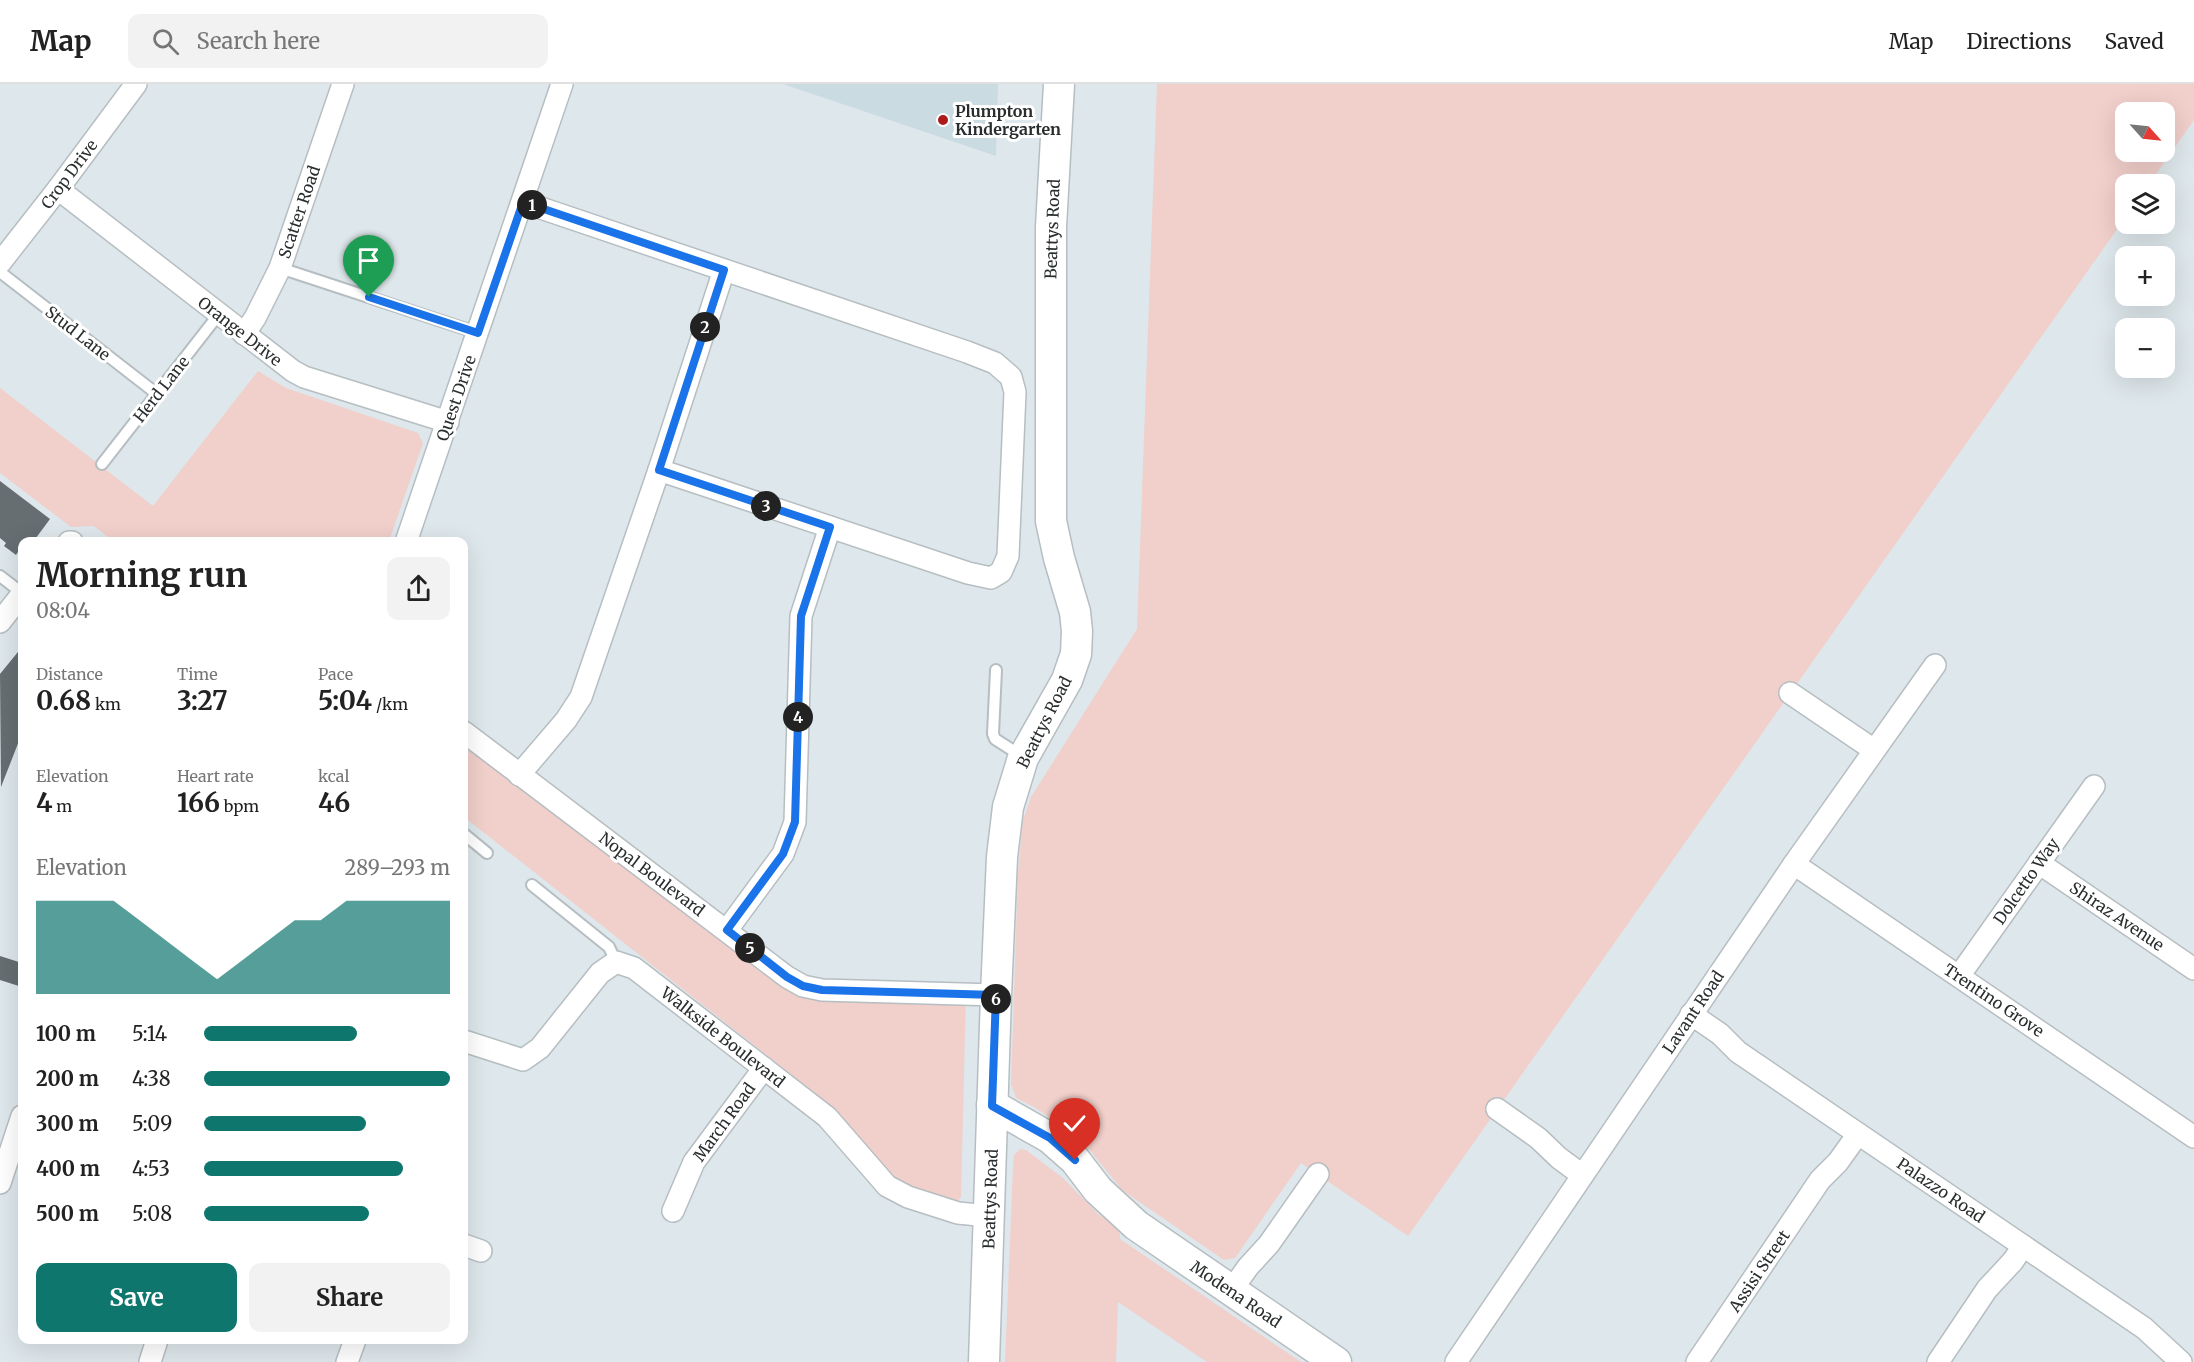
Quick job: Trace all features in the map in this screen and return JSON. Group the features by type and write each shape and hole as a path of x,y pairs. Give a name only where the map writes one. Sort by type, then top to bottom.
{"street":[{"name":"Crop Drive","path":"0,262 136,84"},
{"name":"Scatter Road","path":"244,334 259,312 280,268 343,84"},
{"name":"Quest Drive","path":"408,537 562,84"},
{"name":"Beattys Road","path":"984,1362 996,995 1002,857 1008,807 1023,758 1067,680 1076,654 1075,612 1051,521 1051,227 1059,84"},
{"name":"Orange Drive","path":"58,189 282,365 304,377 448,422"},
{"path":"523,202 967,352 995,363 1011,377 1015,392 1008,556 1001,572 991,578 969,573 659,470"},
{"path":"519,775 566,720 581,697 659,470 724,270"},
{"path":"727,930 783,854 795,822 801,616 830,527"},
{"path":"0,622 18,598"},
{"name":"Lavant Road","path":"1456,1362 1794,864 1935,665"},
{"path":"1790,693 1874,750"},
{"name":"Nopal Boulevard","path":"468,735 787,977 803,986 822,990 996,995"},
{"name":"Dolcetto Way","path":"1959,976 2094,786"},
{"name":"Shiraz Avenue","path":"2039,863 2194,969"},
{"name":"Trentino Grove","path":"1794,864 2194,1137"},
{"path":"468,1042 523,1060 540,1048 600,973 616,963"},
{"name":"Walkside Boulevard","path":"616,963 634,968 827,1117 887,1186 908,1197 958,1213 989,1216"},
{"name":"Palazzo Road","path":"1688,1019 1714,1042 1738,1052 2188,1356"},
{"name":"March Road","path":"673,1211 694,1162 764,1068"},
{"path":"1497,1110 1538,1138 1559,1158 1586,1170"},
{"name":"Modena Road","path":"992,1117 1001,1128 1018,1132 1038,1141 1066,1164 1088,1193 1115,1217 1136,1226 1336,1362"},
{"path":"0,1183 18,1128"},
{"name":"Assisi Street","path":"1697,1362 1820,1180 1830,1158 1853,1131"},
{"path":"1236,1294 1248,1267 1269,1244 1318,1174"},
{"path":"1938,1362 1987,1289 2004,1254 2019,1243"},
{"path":"150,1362 156,1344"},
{"path":"347,1362 354,1344"}],"lane":[{"path":"280,268 478,333"},
{"name":"Stud Lane","path":"0,272 157,394"},
{"name":"Herd Lane","path":"102,464 219,314"},
{"path":"0,576 18,590"},
{"path":"996,670 993,734 995,739 1023,758"},
{"path":"468,837 487,852"},
{"path":"532,885 609,947 616,963"}],"shaded area":[{"name":"Plumpton Kindergarten","path":"783,84 998,84 996,156"},
{"path":"1157,84 2194,84 2194,120 2175,147 2175,102 2115,102 2115,162 2164,162 2156,174 2115,174 2115,232 1408,1236 1301,1163 1235,1258 1224,1260 1122,1190 1080,1138 1034,1107 1016,1098 1011,1084 1018,873 1023,820 1031,797 1137,629"},
{"path":"258,371 286,388 418,433 423,443 390,537 108,537 94,526 71,527 0,473 0,388 153,506"},
{"path":"468,735 787,977 966,993 961,1197 957,1202 917,1190 895,1179 878,1163 830,1105 468,820"},
{"path":"1020,1149 1026,1150 1063,1178 1098,1214 1120,1229 1120,1239 1301,1362 1207,1362 1118,1302 1116,1362 1005,1362 1013,1167 1014,1155"}],"building":[{"path":"0,481 50,519 37,537 18,537 16,555 4,546 6,543 0,538"},
{"path":"18,652 18,744 1,787 0,674"},
{"path":"0,956 18,962 18,986 0,980"}],"place":[{"name":"Plumpton Kindergarten","path":"943,120"}],"route":[{"path":"369,297 478,333 523,202 724,270 659,470 830,527 801,616 795,822 783,854 727,930 787,977 803,986 822,990 996,995 992,1106 1050,1138 1075,1160"}]}
